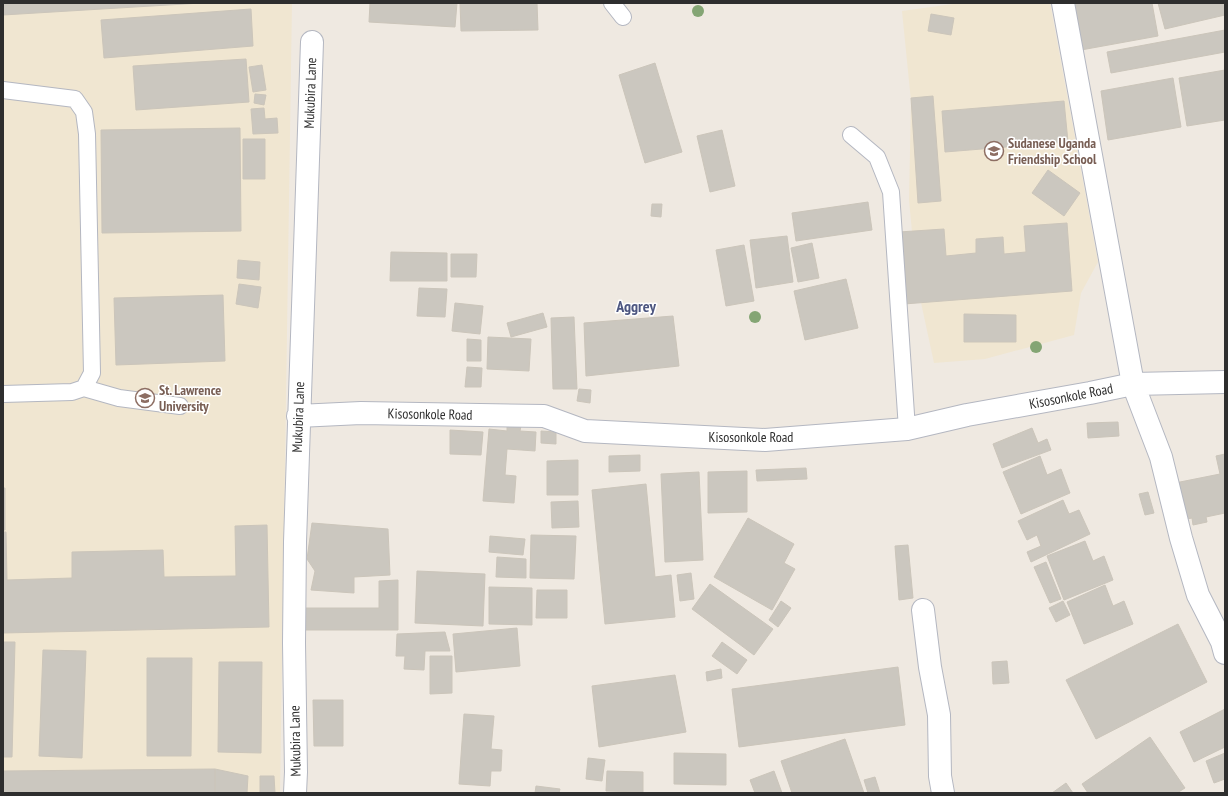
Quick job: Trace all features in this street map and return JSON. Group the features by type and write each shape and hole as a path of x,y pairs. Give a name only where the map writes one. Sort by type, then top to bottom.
{"street":[{"path":"1063,3 1133,384 1161,456 1181,538 1198,595 1222,642 1225,654"},
{"name":"Mukubira Lane","path":"295,793 294,643 298,416 312,42"},
{"name":"Kisosonkole Road","path":"298,416 362,413 544,416 585,431 765,440 907,429 967,414 1090,393 1133,384 1225,382"},
{"path":"923,610 930,667 939,715 940,776 943,793"}],"lane":[{"path":"612,3 623,17"},
{"path":"3,90 75,99 84,112 87,134 92,373 84,388"},
{"path":"851,135 877,157 892,192 907,429"},
{"path":"3,394 72,392 84,388 118,398 180,406"}],"shaded area":[{"name":"St. Lawrence University","path":"3,3 292,3 280,793 3,793"},
{"name":"Sudanese Uganda Friendship School","path":"960,3 1050,3 1098,262 1081,293 1074,335 985,359 934,363 917,284 909,200 911,101 902,11"}],"building":[{"path":"3,3 201,3 3,15"},
{"path":"370,3 457,3 455,27 369,22"},
{"path":"460,3 537,3 538,30 461,31"},
{"path":"1152,3 1158,36 1081,50 1073,4"},
{"path":"1158,3 1225,3 1225,15 1165,29"},
{"path":"251,9 253,46 104,58 101,20"},
{"path":"931,14 954,18 951,35 928,31"},
{"path":"1225,30 1225,52 1111,73 1107,52"},
{"path":"246,59 249,102 136,110 133,66"},
{"path":"655,63 682,152 645,163 619,75"},
{"path":"262,65 266,90 253,92 249,67"},
{"path":"1225,70 1225,120 1187,126 1179,78"},
{"path":"1173,78 1181,127 1108,140 1101,91"},
{"path":"255,94 266,95 264,105 254,103"},
{"path":"933,96 941,201 918,203 911,98"},
{"path":"1064,101 1068,142 945,152 942,111"},
{"path":"264,108 265,119 277,118 278,133 253,134 251,109"},
{"path":"240,128 241,231 102,233 101,130"},
{"path":"722,130 735,186 710,192 697,136"},
{"path":"243,139 265,139 265,179 243,179"},
{"path":"1048,170 1080,193 1064,216 1032,193"},
{"path":"868,202 872,230 796,241 792,213"},
{"path":"652,204 662,204 661,217 651,216"},
{"path":"1067,223 1072,291 904,304 899,232 944,229 946,256 976,253 976,239 1003,237 1004,254 1026,252 1024,226"},
{"path":"787,236 793,282 756,288 750,240"},
{"path":"812,243 819,278 798,282 791,248"},
{"path":"744,245 754,301 726,306 716,250"},
{"path":"391,252 447,253 447,281 390,281"},
{"path":"451,254 477,254 476,277 451,277"},
{"path":"238,260 260,262 259,280 237,278"},
{"path":"846,279 858,328 805,340 794,291"},
{"path":"239,284 261,287 258,308 236,304"},
{"path":"419,288 447,289 445,317 417,316"},
{"path":"223,295 225,361 116,365 114,298"},
{"path":"455,303 483,306 480,334 452,331"},
{"path":"543,313 547,327 511,337 507,323"},
{"path":"964,314 1016,315 1016,342 964,342"},
{"path":"673,316 679,366 586,376 584,323"},
{"path":"574,317 577,389 553,389 551,318"},
{"path":"488,337 531,339 529,371 487,369"},
{"path":"467,339 481,340 481,361 467,361"},
{"path":"467,367 482,368 481,387 465,387"},
{"path":"579,389 591,390 590,403 577,401"},
{"path":"1118,422 1119,436 1088,438 1087,423"},
{"path":"507,425 521,426 520,431 536,432 535,451 507,449 505,475 516,476 514,503 483,501 489,429 507,431"},
{"path":"1032,428 1038,443 1047,439 1051,450 1002,468 993,444"},
{"path":"450,430 483,432 481,455 450,454"},
{"path":"541,431 556,432 556,444 541,443"},
{"path":"1225,454 1225,513 1206,517 1207,522 1193,525 1192,518 1182,520 1175,483 1220,474 1216,456"},
{"path":"640,455 640,471 609,472 609,456"},
{"path":"1040,456 1047,475 1061,469 1070,493 1021,514 1003,472"},
{"path":"578,460 578,495 547,495 547,461"},
{"path":"806,468 807,479 757,481 756,470"},
{"path":"747,471 747,512 708,513 708,472"},
{"path":"699,472 703,560 665,562 661,474"},
{"path":"646,484 655,577 671,575 675,617 605,624 592,490"},
{"path":"3,488 5,488 5,530 3,530"},
{"path":"1148,492 1154,513 1145,515 1139,494"},
{"path":"1063,500 1069,514 1079,510 1090,534 1031,562 1027,552 1041,546 1037,535 1027,540 1018,521"},
{"path":"578,501 579,527 552,528 551,502"},
{"path":"748,518 794,544 784,563 795,569 772,610 714,577"},
{"path":"312,523 388,529 390,575 354,577 354,593 311,590 315,571 307,559"},
{"path":"267,525 269,627 3,633 3,532 6,532 7,580 72,578 72,552 163,550 164,577 236,576 235,526"},
{"path":"531,535 576,536 574,579 530,578"},
{"path":"490,536 525,539 523,555 489,552"},
{"path":"1085,541 1093,561 1104,556 1113,580 1064,600 1047,556"},
{"path":"908,545 913,598 899,600 895,546"},
{"path":"497,557 526,559 526,578 496,577"},
{"path":"1046,562 1061,599 1050,603 1034,567"},
{"path":"417,571 485,574 483,626 415,623"},
{"path":"691,573 694,599 680,601 677,575"},
{"path":"398,580 398,630 302,630 302,608 379,608 379,581"},
{"path":"710,584 773,629 754,655 692,609"},
{"path":"1105,585 1113,606 1124,601 1133,624 1084,644 1067,602"},
{"path":"489,587 532,588 532,625 489,624"},
{"path":"537,590 567,590 567,618 536,618"},
{"path":"781,601 791,608 778,627 769,620"},
{"path":"1063,601 1070,615 1056,622 1049,608"},
{"path":"1178,624 1207,682 1096,739 1066,680"},
{"path":"517,628 520,666 456,672 453,634"},
{"path":"445,632 450,651 425,651 424,670 404,669 405,656 396,656 397,634"},
{"path":"3,642 15,642 12,757 3,757"},
{"path":"722,642 747,660 737,674 712,656"},
{"path":"43,650 86,651 82,758 39,756"},
{"path":"430,656 452,656 452,693 430,694"},
{"path":"147,658 192,658 191,756 147,756"},
{"path":"1007,661 1009,683 993,684 992,662"},
{"path":"219,662 262,662 261,753 218,752"},
{"path":"898,667 905,725 739,747 732,689"},
{"path":"721,669 722,678 707,681 706,672"},
{"path":"675,675 686,732 599,747 592,686"},
{"path":"313,700 343,700 343,746 314,746"},
{"path":"1225,709 1225,747 1194,762 1180,732"},
{"path":"464,714 494,716 491,749 502,750 501,771 491,771 490,786 459,784"},
{"path":"1150,737 1185,788 1177,793 1088,793 1082,784"},
{"path":"845,739 864,793 792,793 781,761"},
{"path":"674,753 726,754 726,785 674,784"},
{"path":"1225,753 1225,779 1214,783 1206,761"},
{"path":"588,758 605,760 602,781 586,779"},
{"path":"215,769 248,776 247,793 215,793"},
{"path":"215,769 215,793 3,793 3,771"},
{"path":"607,771 643,772 643,792 606,791"},
{"path":"774,771 782,793 755,793 750,780"},
{"path":"260,776 274,776 275,793 260,793"},
{"path":"875,777 880,793 868,793 864,780"},
{"path":"1066,783 1073,793 1052,793"},
{"path":"536,786 560,789 559,793 535,793"}],"place":[{"name":"Sudanese Uganda Friendship School","path":"994,151"},
{"name":"St. Lawrence University","path":"145,398"}],"district":[{"name":"Aggrey","path":"636,306"}]}
